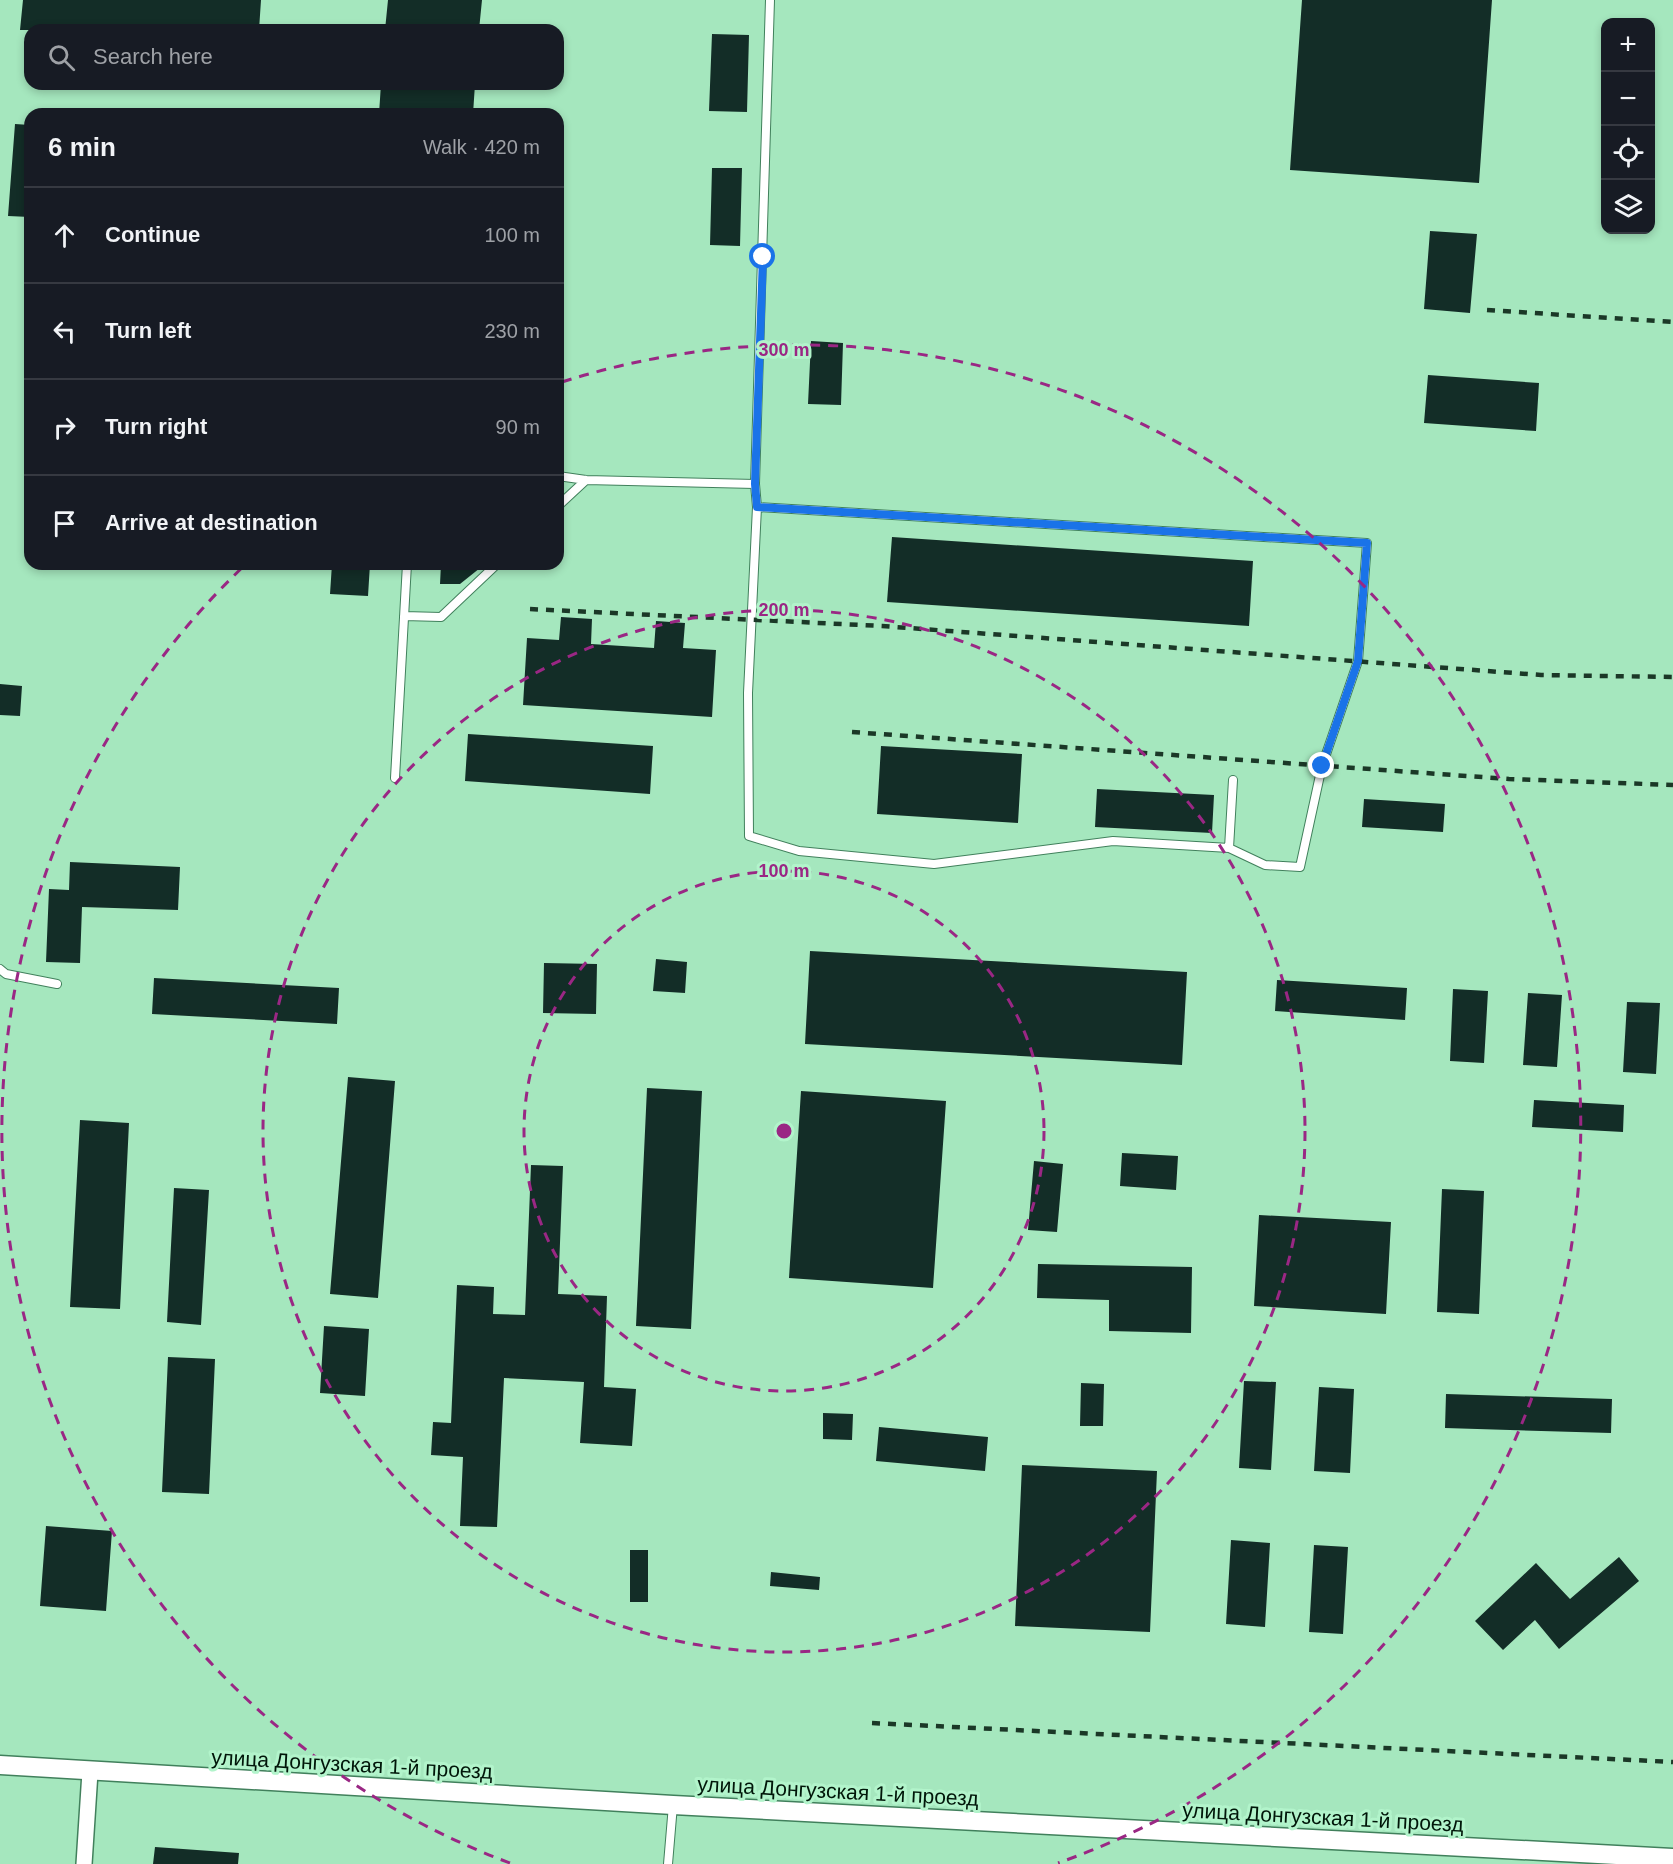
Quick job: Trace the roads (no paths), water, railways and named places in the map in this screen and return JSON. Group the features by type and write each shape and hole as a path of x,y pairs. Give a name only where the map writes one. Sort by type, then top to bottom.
{"street":[{"name":"улица Донгузская 1-й проезд","path":"0,1765 673,1805 1673,1858"},
{"path":"84,1864 90,1772"}],"lane":[{"path":"757,507 1367,543 1358,661 1322,766 1300,867 1265,866 1229,848 1113,841 934,864 799,851 749,836 748,693 757,507 755,484 770,0"},
{"path":"564,477 586,480 755,484"},
{"path":"564,500 586,480"},
{"path":"394,778 407,570"},
{"path":"404,616 441,617 491,570"},
{"path":"1229,848 1233,780"},
{"path":"0,969 6,974 57,984"},
{"path":"668,1864 673,1805"}],"railway":[{"path":"1487,310 1673,322"},
{"path":"530,609 882,626 1541,675 1673,677"},
{"path":"852,732 1509,779 1673,785"},
{"path":"872,1723 1673,1762"}]}
